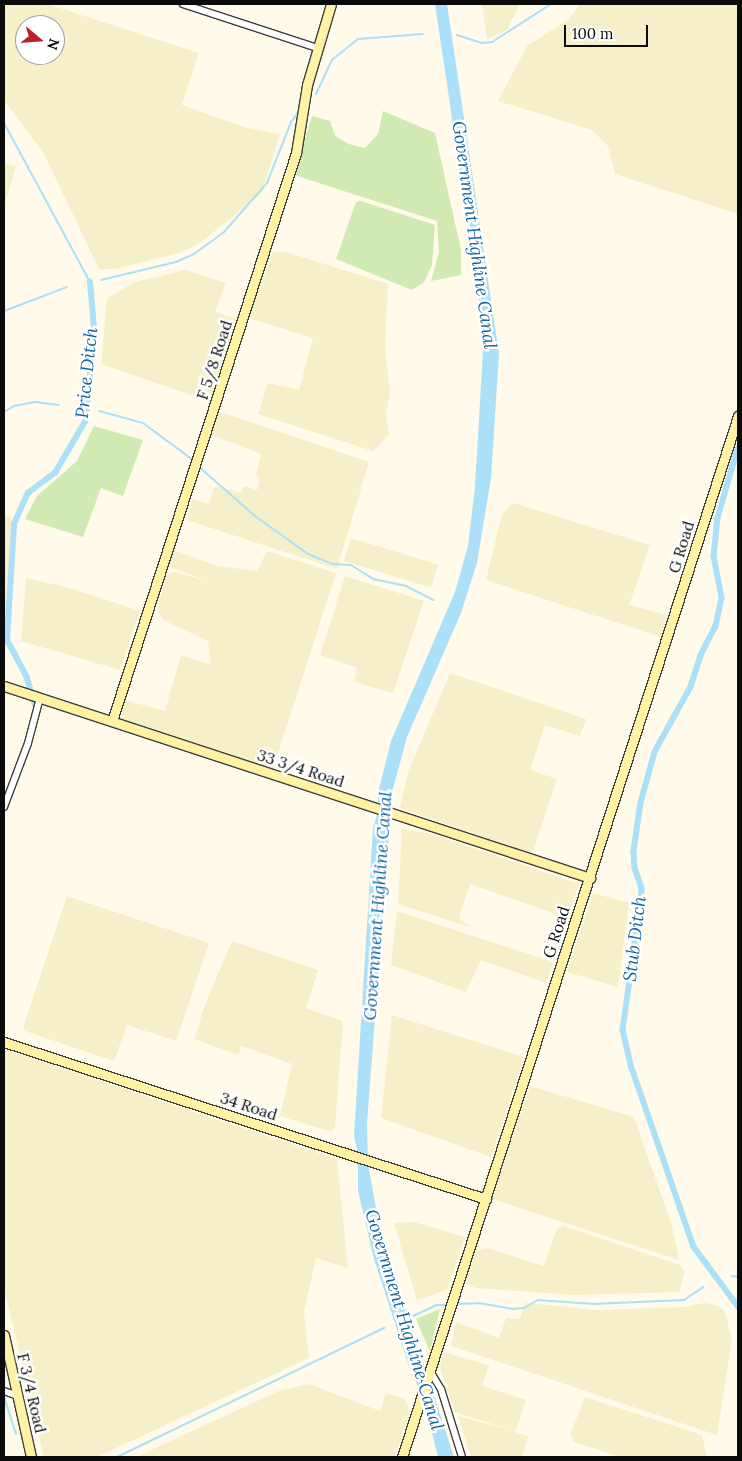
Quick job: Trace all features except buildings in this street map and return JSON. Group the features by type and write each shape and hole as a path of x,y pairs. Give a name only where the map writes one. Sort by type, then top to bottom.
{"street":[{"path":"183,4 318,48"},
{"name":"F 5/8 Road","path":"112,721 296,153 307,85 331,4"},
{"name":"G Road","path":"402,1457 738,416"},
{"name":"33 3/4 Road","path":"4,686 590,878"},
{"path":"4,807 28,743 40,698"},
{"name":"34 Road","path":"4,1042 486,1199"},
{"name":"F 3/4 Road","path":"4,1335 32,1457"},
{"path":"429,1375 441,1389 462,1457"},
{"path":"4,1391 18,1396"}],"shaded area":[{"path":"4,4 47,4 199,53 182,105 247,128 280,134 261,194 201,242 183,252 115,269 99,269 44,154 4,100"},
{"path":"482,4 520,4 507,30 487,39"},
{"path":"580,4 738,4 738,214 615,174 608,146 592,130 498,101 527,46 569,19"},
{"path":"4,163 16,166 4,207"},
{"path":"273,252 286,252 388,284 385,347 390,392 386,414 389,435 373,451 258,414 268,383 299,390 313,338 248,318"},
{"path":"186,270 226,283 215,312 237,319 211,402 101,364 107,298 135,282"},
{"path":"224,413 369,462 337,569 187,520 192,499 209,504 215,486 241,493 244,486 257,490 260,480 256,475 261,454 209,434 216,414"},
{"path":"513,503 650,545 629,605 667,615 661,637 486,580 502,514"},
{"path":"4,516 11,517 6,612 4,611"},
{"path":"351,538 438,565 431,588 344,561"},
{"path":"174,550 217,566 257,571 267,551 336,573 273,769 124,722 121,716 125,700 165,711 181,655 211,665 208,641 163,620 157,609 167,574 174,572 208,581 168,566"},
{"path":"345,576 424,601 393,693 354,682 357,668 320,655"},
{"path":"26,578 70,588 140,611 120,670 21,641"},
{"path":"450,673 586,719 580,736 545,725 530,770 557,779 532,854 400,808 408,772"},
{"path":"402,828 438,836 579,884 567,918 470,884 459,918 472,928 398,904"},
{"path":"593,893 629,903 618,987 567,972"},
{"path":"67,896 209,943 176,1041 127,1025 114,1061 25,1031 23,1028"},
{"path":"397,911 547,960 553,963 546,983 481,960 466,992 391,965"},
{"path":"232,941 318,970 306,1008 343,1021 335,1127 331,1132 280,1116 292,1064 241,1046 238,1055 194,1039 206,1002"},
{"path":"392,1015 524,1057 491,1157 381,1118"},
{"path":"4,1049 337,1159 348,1268 316,1258 304,1312 309,1358 97,1457 44,1457 4,1287"},
{"path":"530,1086 634,1117 672,1226 679,1260 492,1199"},
{"path":"414,1222 465,1237 447,1290 417,1300 394,1223"},
{"path":"564,1226 680,1265 685,1271 679,1292 575,1295 476,1288 465,1283 476,1250 488,1248 544,1266 557,1229"},
{"path":"525,1303 599,1310 685,1307 706,1303 718,1306 725,1312 732,1340 717,1435 451,1346 456,1322 499,1338 506,1318 520,1319"},
{"path":"443,1352 489,1365 482,1386 526,1400 515,1432 528,1436 522,1457 471,1457 458,1416 514,1431 455,1412 440,1368"},
{"path":"309,1384 380,1411 386,1393 405,1399 410,1411 395,1457 136,1457 281,1390"},
{"path":"585,1397 702,1435 707,1457 621,1457 574,1442 570,1435"}],"green space":[{"path":"383,111 435,133 461,250 461,275 431,281 439,252 437,221 294,175 312,116 330,121 335,136 349,144 365,148 378,134"},
{"path":"361,201 435,225 432,265 424,282 412,290 336,259 356,202"},
{"path":"94,426 143,440 123,496 101,488 83,537 25,519 37,496 77,461"},
{"path":"440,1309 430,1352 416,1319"}],"water":[{"name":"Government Highline Canal","path":"435,4 447,4 499,354 491,478 477,563 461,613 407,737 392,792 367,1123 368,1163 379,1226 454,1457 438,1457 424,1400 409,1366 374,1259 358,1191 358,1153 354,1136 373,828 378,812 378,793 391,741 455,592 468,546 475,487 484,333"}],"waterway":[{"path":"457,35 482,43 492,42 551,4"},
{"path":"316,94 332,60 358,39 423,34"},
{"path":"101,280 176,262 194,254 224,232 267,183 291,122 300,110"},
{"name":"Price Ditch","path":"4,123 90,282"},
{"name":"Price Ditch","path":"35,705 27,678 7,640 14,524 28,493 55,473 86,420 94,329 90,282"},
{"path":"4,311 67,287"},
{"path":"4,412 14,406 35,402 59,405"},
{"path":"99,411 143,423 193,460"},
{"name":"Stub Ditch","path":"738,449 718,518 714,556 722,598 716,626 701,656 691,687 655,752 641,803 634,851 635,868 642,888 641,902 623,1030 632,1068 694,1247 738,1306"},
{"path":"198,466 255,516 308,554 333,564 351,565 373,579 406,586 434,600"},
{"path":"732,1276 738,1277"},
{"path":"456,1304 479,1303 512,1309 524,1308 538,1300 594,1304 684,1300 703,1287"},
{"name":"Government Highline Canal","path":"413,1316 437,1305 449,1305"},
{"path":"117,1457 384,1328"},
{"path":"4,1397 16,1434"}]}
